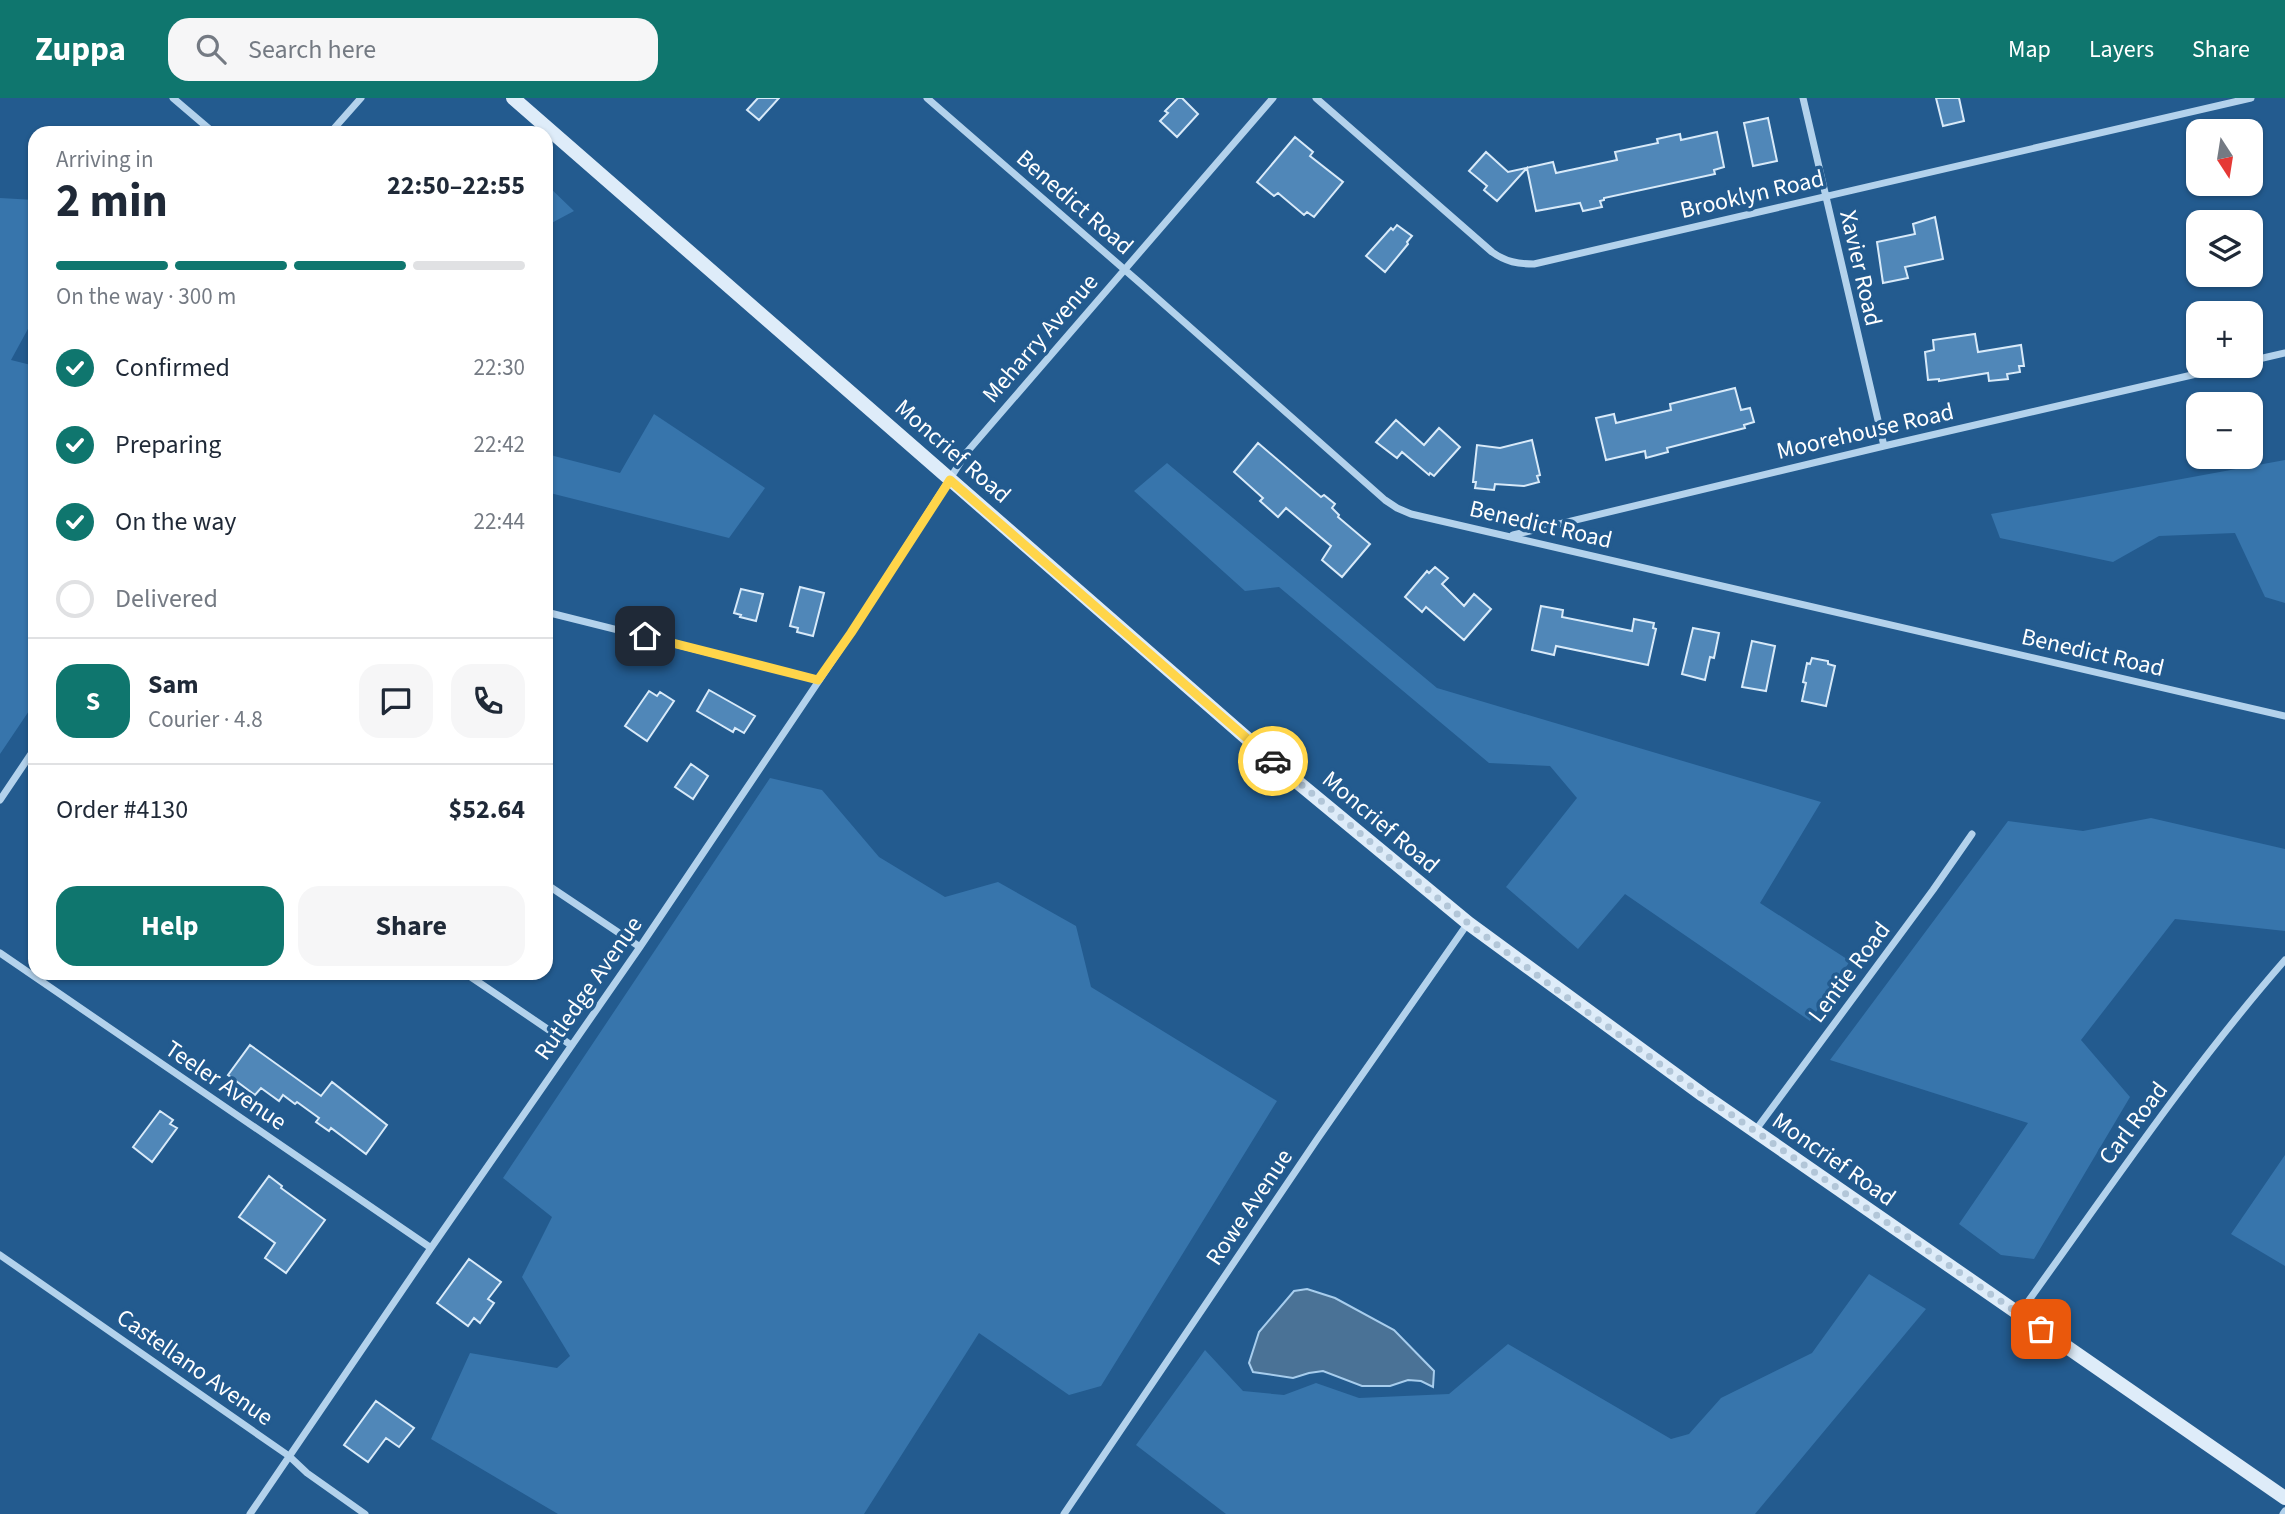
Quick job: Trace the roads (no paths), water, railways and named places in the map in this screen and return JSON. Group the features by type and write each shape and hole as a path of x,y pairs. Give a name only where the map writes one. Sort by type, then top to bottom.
{"main road":[{"name":"Moncrief Road","path":"513,98 545,126"},
{"name":"Moncrief Road","path":"553,133 1289,775 1468,923 1755,1132 2285,1498"}],"street":[{"path":"173,98 206,126"},
{"path":"336,126 361,98"},
{"name":"Benedict Road","path":"927,98 1391,505 1411,514 2285,716"},
{"name":"Meharry Avenue","path":"950,480 967,452 1273,98"},
{"name":"Brooklyn Road","path":"1317,98 1492,251 1503,259 1518,264 1534,264 2251,98"},
{"name":"Xavier Road","path":"1802,98 1884,446"},
{"path":"2263,358 2285,353"},
{"name":"Moorehouse Road","path":"1509,536 2186,376"},
{"name":"Rutledge Avenue","path":"250,1514 640,947 851,633 950,480"},
{"path":"553,614 818,680"},
{"path":"0,800 28,758"},
{"name":"Lentie Road","path":"1755,1132 1972,834"},
{"path":"553,889 640,947"},
{"name":"Rowe Avenue","path":"1064,1514 1318,1138 1468,923"},
{"name":"Teeler Avenue","path":"0,953 28,972"},
{"name":"Carl Road","path":"2019,1314 2112,1183 2241,1011 2285,960"},
{"name":"Teeler Avenue","path":"39,980 431,1248"},
{"path":"475,980 571,1045"},
{"name":"Castellano Avenue","path":"0,1255 289,1456 307,1473 365,1514"}]}
